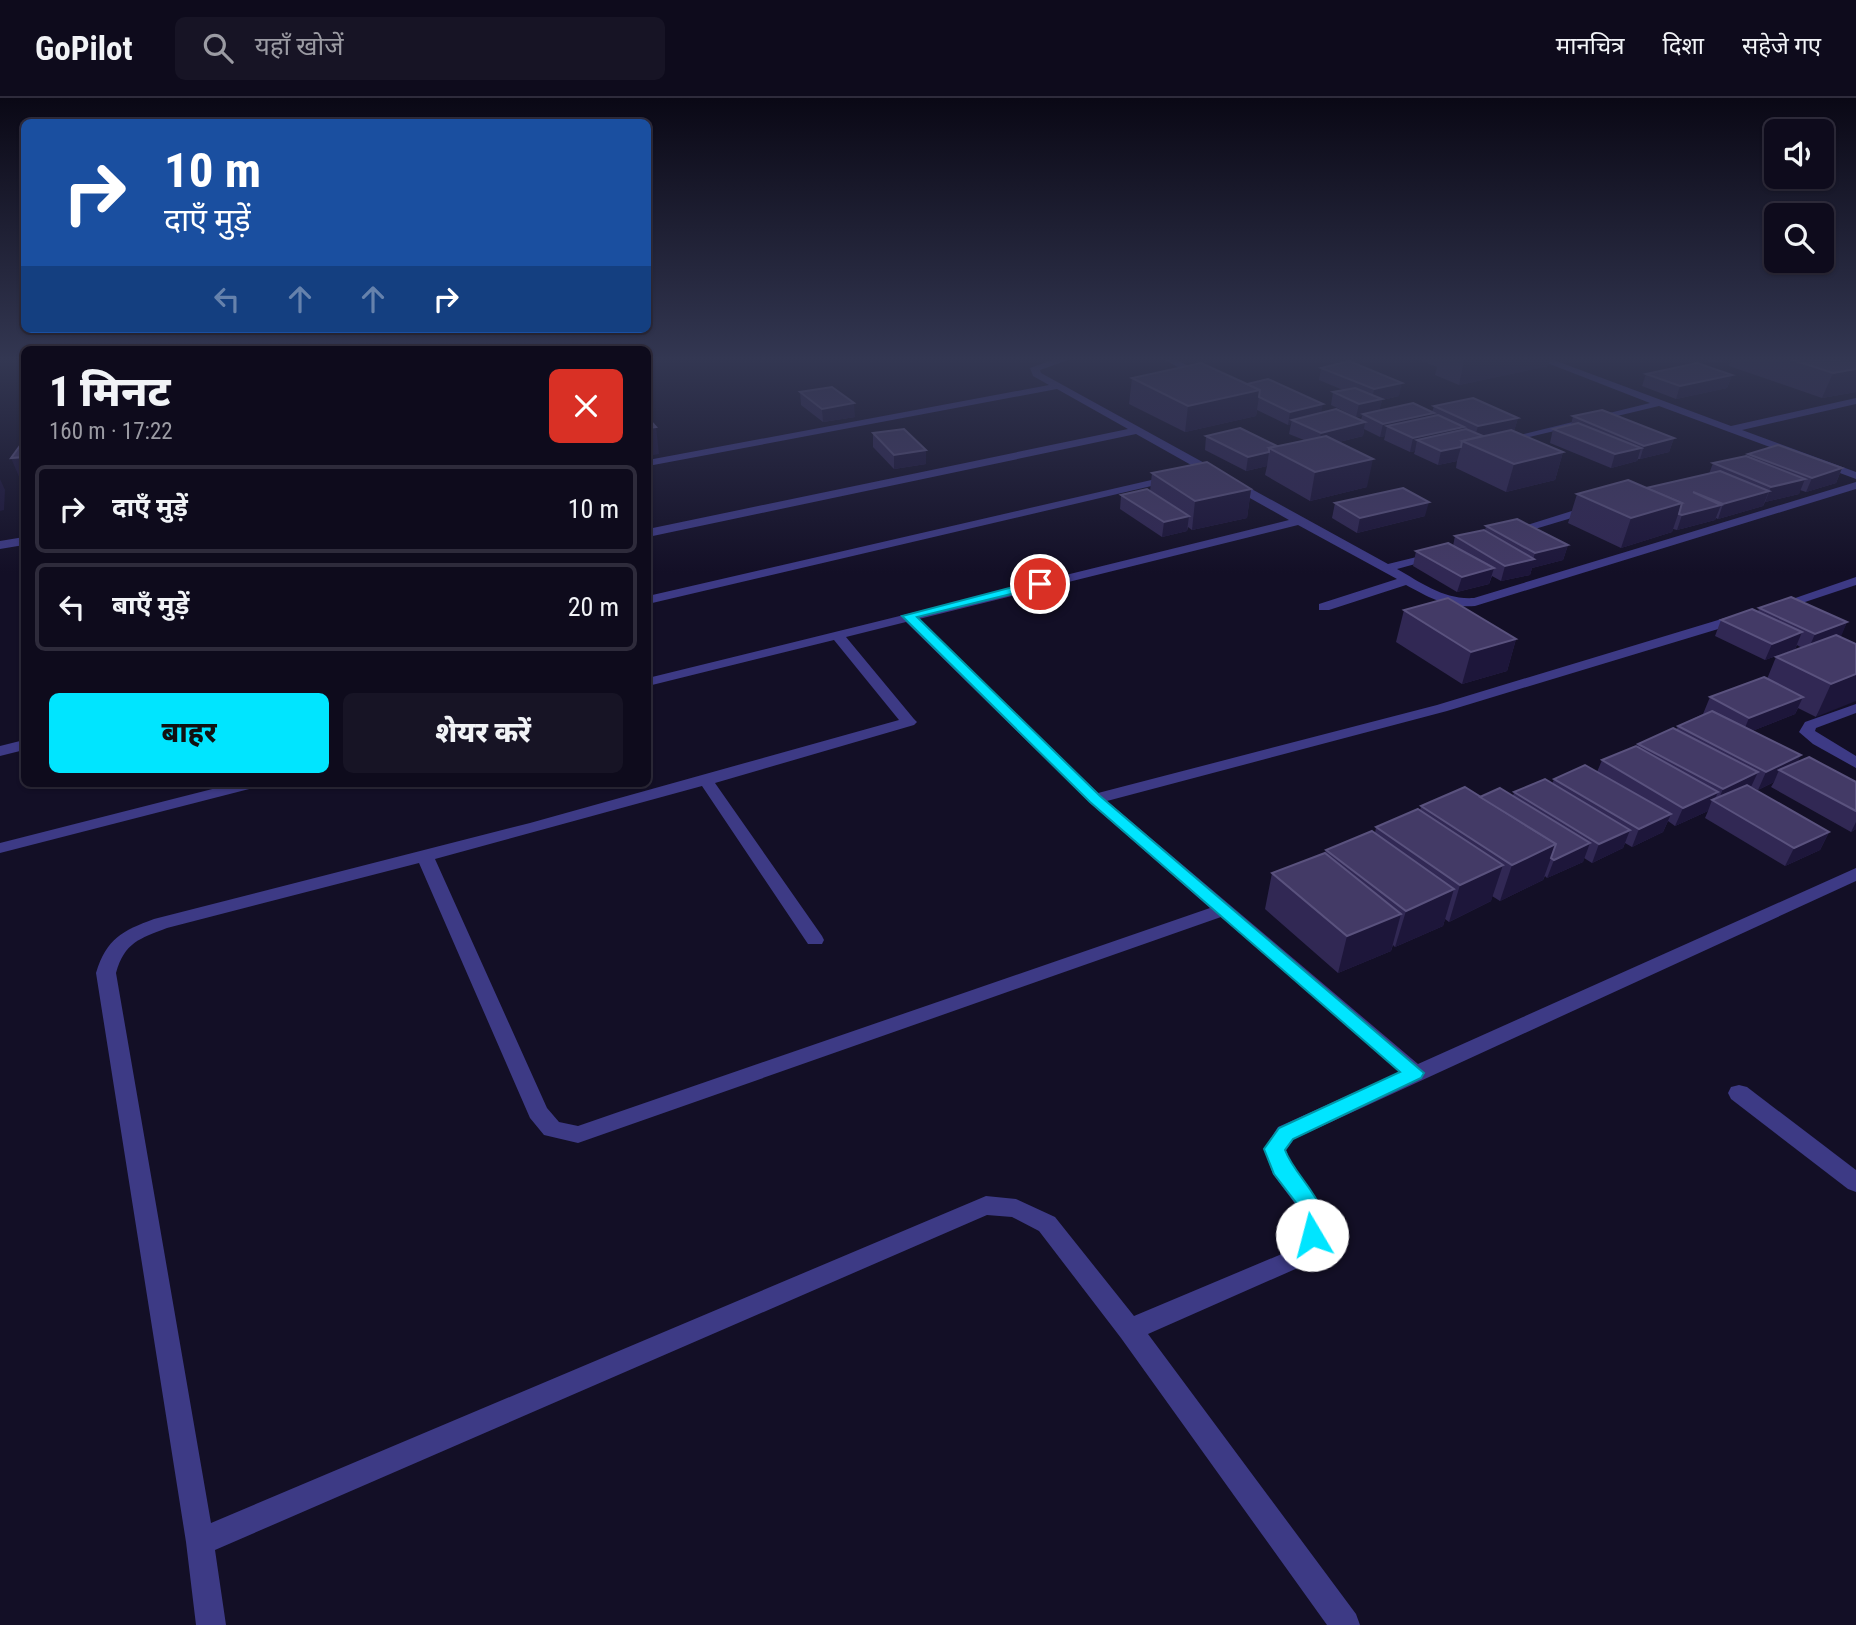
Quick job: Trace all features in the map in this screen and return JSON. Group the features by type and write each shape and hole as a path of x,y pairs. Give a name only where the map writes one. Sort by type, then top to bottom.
{"street":[{"path":"651,462 823,430"},
{"path":"651,532 1138,430"},
{"path":"1139,430 1443,600 1460,603 1475,602 1856,485"},
{"path":"1493,445 1552,430"},
{"path":"1734,430 1856,476"},
{"path":"1763,460 1790,452"},
{"path":"651,599 1211,470"},
{"path":"1495,537 1602,506"},
{"path":"651,681 1302,520"},
{"path":"0,545 21,542"},
{"path":"1388,568 1455,549"},
{"path":"1324,607 1408,580"},
{"path":"1095,799 1442,708 1782,606 1856,581"},
{"path":"908,616 1095,799 1415,1073"},
{"path":"211,1625 200,1542 106,973 111,952 126,938 161,923 426,858 909,722 835,634"},
{"path":"1856,708 1810,724 1807,732 1856,763"},
{"path":"0,751 21,746"},
{"path":"706,781 816,940"},
{"path":"0,848 239,787"},
{"path":"426,858 538,1112 552,1129 578,1135 1222,910"},
{"path":"1130,1330 1292,1259 1312,1235 1311,1207 1281,1168 1275,1149 1286,1133 1856,874"},
{"path":"1739,1093 1856,1183"},
{"path":"200,1542 986,1205 1016,1208 1047,1224 1130,1330 1345,1625"}],"building":[{"path":"905,430 926,450 894,455 873,433"},
{"path":"1245,430 1277,446 1269,448 1269,452 1248,457 1206,436"},
{"path":"1396,430 1449,430 1413,438"},
{"path":"1460,430 1469,430 1483,436 1462,441 1461,447 1441,451 1417,440"},
{"path":"1512,430 1563,452 1514,464 1462,441"},
{"path":"1556,430 1596,430 1641,448 1615,454"},
{"path":"1607,430 1654,430 1674,438 1644,446"},
{"path":"1326,436 1373,459 1315,472 1269,448"},
{"path":"21,444 21,457 11,458"},
{"path":"1778,445 1842,468 1812,478 1748,454"},
{"path":"1746,456 1805,479 1771,487 1713,463"},
{"path":"1207,462 1251,489 1195,501 1152,473"},
{"path":"1720,471 1769,491 1723,504 1693,492 1721,505 1682,515 1679,514 1682,503 1646,488"},
{"path":"1628,480 1682,503 1631,518 1577,494"},
{"path":"1403,488 1429,502 1360,518 1335,503"},
{"path":"1147,489 1189,516 1164,522 1121,495"},
{"path":"1517,519 1568,545 1535,553 1486,526"},
{"path":"1484,530 1534,559 1505,566 1455,536"},
{"path":"1448,543 1494,568 1462,577 1416,551"},
{"path":"1791,597 1847,622 1815,634 1759,608"},
{"path":"1448,598 1516,639 1471,652 1404,610"},
{"path":"1752,609 1802,632 1772,644 1721,620"},
{"path":"1836,635 1856,644 1856,674 1831,684 1776,657"},
{"path":"1764,677 1803,697 1749,718 1710,697"},
{"path":"1712,711 1801,755 1766,772 1678,726"},
{"path":"1673,728 1758,772 1723,789 1638,744"},
{"path":"1636,746 1718,792 1683,808 1602,760"},
{"path":"1809,757 1856,782 1856,811 1779,770"},
{"path":"1585,765 1671,814 1639,829 1554,779"},
{"path":"1545,779 1630,830 1599,844 1514,792"},
{"path":"1747,785 1829,832 1794,848 1712,800"},
{"path":"1465,787 1556,844 1512,865 1421,806"},
{"path":"1500,788 1590,843 1554,860 1551,858 1556,844 1480,797"},
{"path":"1418,809 1503,865 1460,885 1376,827"},
{"path":"1372,831 1454,889 1406,911 1326,850"},
{"path":"1325,853 1401,914 1347,936 1272,873"}],"route":[{"path":"1040,584 908,616 1095,799 1415,1073 1286,1133 1275,1149 1281,1168 1311,1207 1312,1235"}]}
